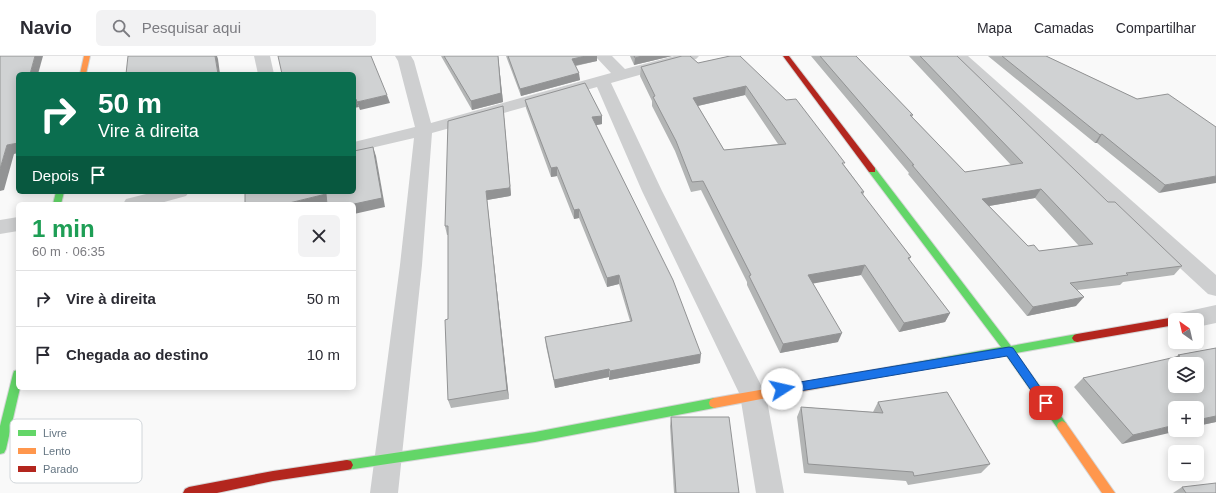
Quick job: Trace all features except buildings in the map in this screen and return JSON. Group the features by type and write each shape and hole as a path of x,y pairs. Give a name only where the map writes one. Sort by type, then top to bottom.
{"street":[{"path":"83,72 87,56"},
{"path":"262,56 266,72"},
{"path":"384,493 411,265 424,130 403,56"},
{"path":"603,56 652,191 753,395 770,493"},
{"path":"356,147 424,130 691,56"},
{"path":"786,56 1009,351 1109,493"},
{"path":"959,56 1216,288"},
{"path":"140,202 170,194"},
{"path":"0,227 16,224"},
{"path":"1204,316 1216,314"},
{"path":"189,493 273,476 535,437 652,416 753,395 1168,322"},
{"path":"0,449 16,382"}],"traffic: fast":[{"path":"872,170 1009,351 1062,426"},
{"path":"58,202 60,194"},
{"path":"895,370 1077,338"},
{"path":"0,449 16,382"},
{"path":"347,465 535,437 714,403"}],"traffic: slow":[{"path":"83,72 87,56"},
{"path":"714,403 895,370"},
{"path":"1062,426 1109,493"}],"traffic: jam":[{"path":"786,56 872,170"},
{"path":"1077,338 1168,322"},
{"path":"189,493 273,476 347,465"}],"route":[{"path":"782,389 1009,351 1046,403"}]}
